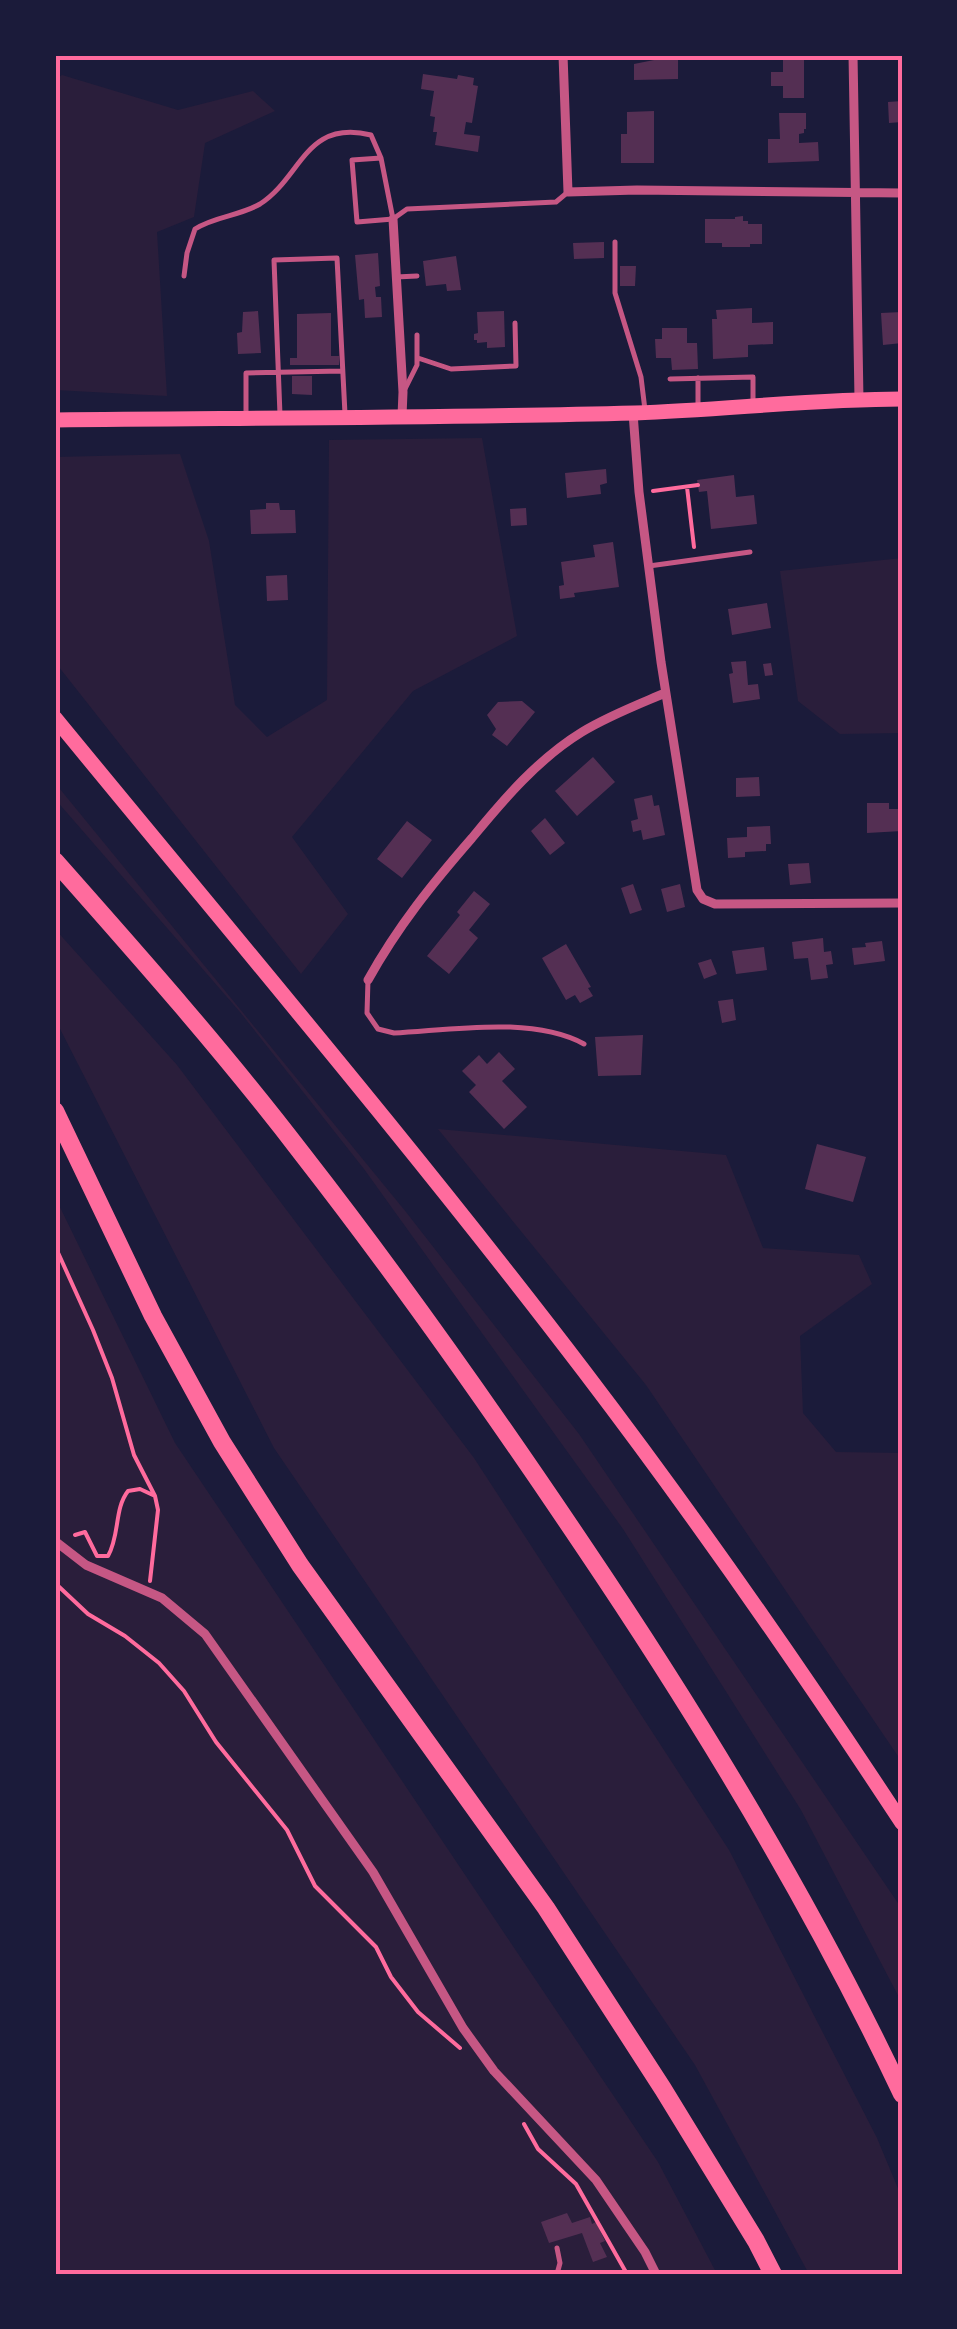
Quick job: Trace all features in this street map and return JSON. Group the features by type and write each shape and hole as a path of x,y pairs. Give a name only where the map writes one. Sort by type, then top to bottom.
{"highway":[{"path":"55,861 181,1004 302,1152 431,1324 534,1472 739,1789 820,1931 902,2094"},
{"path":"55,1111 153,1316 222,1442 300,1564 546,1908 673,2106 774,2274"}],"main road":[{"path":"55,420 639,412 902,400"},
{"path":"55,718 421,1163 584,1371 739,1581 902,1823"}],"street":[{"path":"563,55 568,192 902,194"},
{"path":"853,55 859,399"},
{"path":"393,219 402,416"},
{"path":"639,412 640,492 648,566 695,884 703,899 715,904 902,903"},
{"path":"368,980 388,943 424,894 523,780 579,734 665,693"},
{"path":"55,1542 86,1565 162,1598 205,1634 372,1872 463,2028 494,2071 596,2180 636,2237 656,2274"}],"lane":[{"path":"184,276 195,229 246,212 267,199 311,147 335,135 360,133 375,140 393,219"},
{"path":"381,158 352,160 357,222 393,219 406,209 556,202 568,192"},
{"path":"615,242 615,293 641,376 639,412"},
{"path":"280,418 274,260 337,258 345,417"},
{"path":"396,277 417,276"},
{"path":"418,358 451,369 516,366 515,323"},
{"path":"402,392 416,372 417,335"},
{"path":"246,418 246,373 342,371"},
{"path":"670,378 752,377 753,406"},
{"path":"698,378 698,409"},
{"path":"648,566 750,552"},
{"path":"368,980 366,1013 378,1029 394,1033 513,1027 557,1032 584,1044"},
{"path":"556,2274 560,2263 558,2248"}],"path":[{"path":"640,492 698,485"},
{"path":"687,487 696,560"},
{"path":"55,1246 112,1378 134,1454 156,1496 158,1510 147,1592"},
{"path":"75,1535 85,1532 97,1556 108,1556 121,1500 128,1491 140,1489 156,1496"},
{"path":"55,1582 88,1614 159,1663 287,1830 315,1886 376,1948 391,1977 418,2012 465,2052"},
{"path":"518,2116 538,2149 576,2184 627,2274"}],"shaded area":[{"path":"62,75 178,110 253,91 275,111 205,143 194,217 157,232 167,396 55,390 55,80"},
{"path":"482,438 517,636 413,691 292,837 348,914 301,974 55,662 55,457 180,454 209,541 235,705 267,737 327,700 329,440"},
{"path":"902,558 902,733 840,734 798,701 780,571"},
{"path":"55,783 406,1212 579,1434 902,1909 902,2003 801,1810 623,1529 364,1169 240,1012 55,799"},
{"path":"55,929 177,1065 474,1458 729,1850 877,2138 902,2198 902,2274 809,2274 695,2065 274,1448 55,1019"},
{"path":"438,1129 726,1155 763,1248 859,1255 872,1284 800,1336 803,1413 836,1452 902,1453 902,1762 646,1385"},
{"path":"55,1197 175,1443 658,2162 717,2274 55,2274"}],"building":[{"path":"654,55 678,55 678,79 634,80 634,64 654,60"},
{"path":"783,55 804,55 804,98 783,98 783,86 771,86 771,72 783,72"},
{"path":"423,74 474,78 473,85 478,86 472,123 466,122 464,134 480,136 478,152 435,145 435,117 430,116 434,91 421,89"},
{"path":"902,101 902,122 889,123 888,102"},
{"path":"654,111 654,163 621,163 621,134 627,134 627,112"},
{"path":"779,113 806,113 806,129 799,134 799,143 818,142 819,161 768,163 768,139 780,139"},
{"path":"743,216 748,224 762,224 762,244 722,247 722,243 705,243 705,219"},
{"path":"604,242 604,258 574,259 573,243"},
{"path":"378,253 380,286 375,287 376,297 381,297 382,317 365,318 364,299 359,300 355,255"},
{"path":"456,256 461,290 447,291 446,284 426,286 423,261"},
{"path":"620,266 636,266 635,286 620,286"},
{"path":"752,308 752,323 773,322 773,344 748,345 748,357 713,359 712,319 717,319 716,310"},
{"path":"258,311 261,353 238,354 237,333 242,332 243,312"},
{"path":"504,311 505,347 487,348 487,342 477,343 477,312"},
{"path":"902,312 902,343 883,345 881,313"},
{"path":"331,313 331,356 339,356 339,365 290,365 290,358 297,358 297,314"},
{"path":"662,328 687,328 687,343 697,343 698,369 672,370 671,358 656,358 655,339 662,339"},
{"path":"292,376 312,376 312,395 292,394"},
{"path":"606,469 607,483 600,485 601,494 567,498 565,473"},
{"path":"734,475 736,497 754,495 757,524 711,529 707,491 699,492 697,480"},
{"path":"266,503 279,503 280,510 295,510 296,533 251,534 250,510 266,509"},
{"path":"526,508 527,525 511,526 510,509"},
{"path":"613,542 619,587 574,593 575,597 560,599 559,586 564,585 561,562 595,557 593,545"},
{"path":"287,575 288,600 267,601 266,576"},
{"path":"767,603 771,628 732,635 728,609"},
{"path":"746,661 748,685 758,684 760,699 733,703 731,662"},
{"path":"771,663 773,675 765,676 763,664"},
{"path":"522,701 535,712 507,746 492,735 496,729 487,715 498,702"},
{"path":"593,757 615,782 577,816 555,791"},
{"path":"759,777 760,796 736,797 736,778"},
{"path":"652,795 654,806 659,805 665,835 643,840 641,830 633,832 631,821 638,819 634,799"},
{"path":"867,803 889,803 889,809 902,809 902,831 867,833"},
{"path":"545,818 565,843 550,855 531,831"},
{"path":"407,821 432,840 402,878 377,859"},
{"path":"770,826 771,844 766,844 766,851 728,858 727,838 747,837 747,827"},
{"path":"809,863 811,883 790,885 788,864"},
{"path":"633,884 642,910 630,914 621,888"},
{"path":"680,884 685,907 667,912 661,889"},
{"path":"474,891 490,904 469,930 478,938 449,974 427,956"},
{"path":"823,938 824,952 831,951 833,964 826,965 828,978 811,980 808,958 794,959 792,942"},
{"path":"882,941 885,961 854,965 852,948"},
{"path":"566,944 591,987 588,988 593,996 580,1003 575,995 566,1000 542,958"},
{"path":"764,947 767,970 736,974 732,951"},
{"path":"711,959 717,974 704,979 698,963"},
{"path":"733,999 736,1020 722,1023 718,1001"},
{"path":"643,1035 641,1075 598,1076 595,1037"},
{"path":"499,1052 515,1069 502,1081 527,1107 504,1129 469,1092 476,1085 462,1071 479,1055 487,1064"},
{"path":"817,1144 866,1157 853,1202 805,1189"},
{"path":"567,2213 572,2223 590,2217 592,2224 596,2222 607,2257 593,2262 582,2233 549,2243 541,2222"}]}
